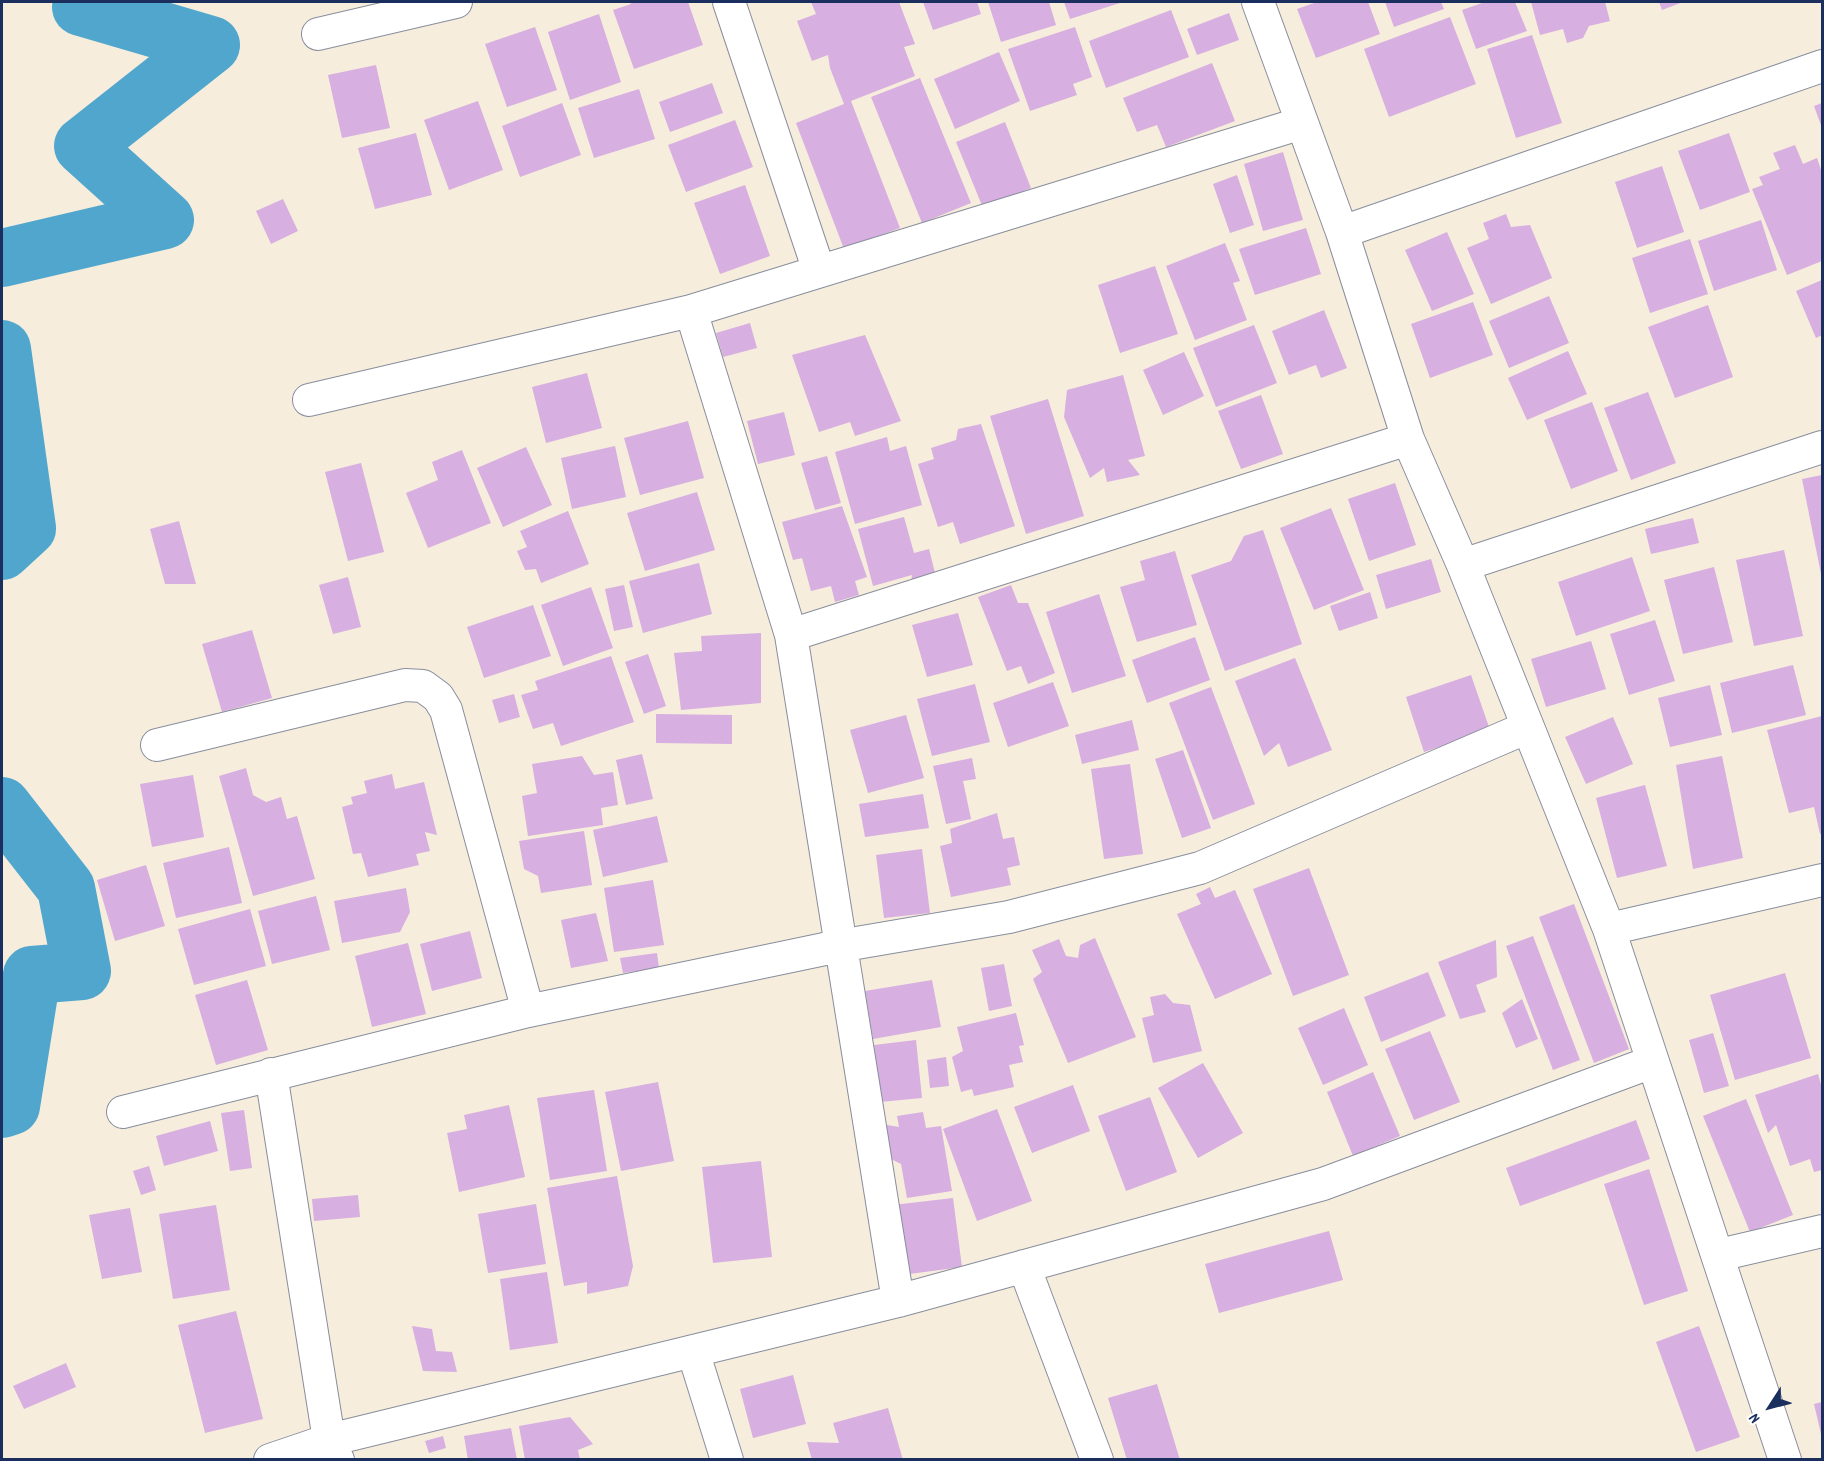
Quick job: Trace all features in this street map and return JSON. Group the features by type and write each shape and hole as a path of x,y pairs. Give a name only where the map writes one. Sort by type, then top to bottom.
{"street":[{"path":"318,34 456,2"},
{"path":"729,2 819,271"},
{"path":"1258,2 1342,232 1408,440 1463,565 1609,929 1719,1255 1785,1460"},
{"path":"1342,232 1822,66"},
{"path":"309,400 691,311 1302,123"},
{"path":"691,311 791,635 898,1301"},
{"path":"791,635 1408,440"},
{"path":"1463,565 1822,447"},
{"path":"157,745 405,685 423,686 438,697 446,710 528,1011"},
{"path":"123,1112 528,1011 839,945 1009,917 1200,867 1528,727"},
{"path":"1609,929 1822,880"},
{"path":"270,1460 334,1450 693,1351 898,1301 1323,1184 1652,1062"},
{"path":"271,1074 334,1450"},
{"path":"1719,1255 1822,1231"},
{"path":"1024,1266 1098,1460"},
{"path":"693,1351 727,1460"}],"building":[{"path":"630,2 688,2 703,45 634,69 613,10 631,4"},
{"path":"811,2 899,2 915,44 904,47 915,76 851,101 900,228 844,249 796,123 844,104 830,68 828,55 812,61 797,21 816,14"},
{"path":"923,2 977,2 981,14 933,30"},
{"path":"988,2 1049,2 1056,25 1001,42"},
{"path":"1064,2 1123,2 1070,19"},
{"path":"1317,2 1368,2 1380,34 1316,58 1297,9"},
{"path":"1385,2 1441,2 1444,9 1394,27"},
{"path":"1485,2 1515,2 1527,31 1476,49 1462,10"},
{"path":"1531,2 1605,2 1610,21 1589,26 1583,38 1567,43 1563,29 1540,35"},
{"path":"1659,2 1683,2 1662,10"},
{"path":"1171,10 1189,57 1106,88 1089,41"},
{"path":"1229,13 1239,40 1197,55 1187,29"},
{"path":"599,14 621,82 570,100 548,32"},
{"path":"1450,17 1476,84 1389,117 1364,49"},
{"path":"535,27 557,90 507,107 485,44"},
{"path":"1075,27 1092,77 1073,84 1077,95 1030,111 1008,49"},
{"path":"1532,35 1562,123 1516,138 1487,49"},
{"path":"999,52 1020,101 955,129 934,79"},
{"path":"1212,63 1235,121 1166,147 1157,125 1137,132 1123,98"},
{"path":"376,65 390,128 342,138 328,75"},
{"path":"920,78 971,203 922,223 871,97"},
{"path":"712,83 723,113 670,132 659,102"},
{"path":"639,89 655,139 594,158 578,108"},
{"path":"478,101 503,170 449,190 424,120"},
{"path":"562,103 581,155 520,177 502,126"},
{"path":"1822,103 1822,128 1814,106"},
{"path":"735,120 753,167 686,192 668,145"},
{"path":"1005,122 1031,188 983,208 956,142"},
{"path":"416,133 432,195 375,209 358,148"},
{"path":"1729,133 1750,192 1700,210 1678,151"},
{"path":"1795,145 1803,164 1817,158 1822,173 1822,261 1787,275 1752,189 1763,185 1759,177 1780,169 1773,153"},
{"path":"1283,152 1303,220 1263,231 1244,164"},
{"path":"1662,166 1684,232 1637,248 1615,182"},
{"path":"1237,175 1254,225 1230,233 1213,184"},
{"path":"745,185 770,256 720,274 694,203"},
{"path":"283,199 298,231 271,244 256,211"},
{"path":"1506,214 1511,227 1530,225 1552,278 1491,304 1467,248 1489,239 1483,223"},
{"path":"1761,220 1777,270 1714,291 1698,241"},
{"path":"1306,228 1321,274 1255,295 1239,249"},
{"path":"1447,232 1474,294 1432,311 1405,250"},
{"path":"1690,239 1708,294 1650,313 1632,258"},
{"path":"1225,243 1240,281 1233,283 1247,320 1195,340 1166,266"},
{"path":"1155,266 1178,334 1120,353 1098,285"},
{"path":"1822,280 1822,335 1816,338 1796,291"},
{"path":"1549,296 1569,343 1509,368 1489,321"},
{"path":"1473,302 1493,355 1430,378 1411,324"},
{"path":"1708,305 1733,377 1675,398 1648,327"},
{"path":"1324,310 1347,368 1321,378 1316,365 1289,375 1272,331"},
{"path":"750,323 757,348 723,357 716,333"},
{"path":"1254,325 1277,383 1216,407 1193,348"},
{"path":"865,335 901,421 855,436 850,422 819,432 792,355"},
{"path":"1568,351 1587,394 1527,420 1508,378"},
{"path":"1184,352 1204,396 1163,415 1143,370"},
{"path":"587,373 602,428 546,443 532,387"},
{"path":"1123,375 1145,456 1128,460 1140,475 1107,482 1104,468 1090,478 1064,417 1067,390"},
{"path":"1648,392 1676,463 1631,480 1604,408"},
{"path":"1261,395 1283,454 1241,469 1218,411"},
{"path":"1048,399 1084,516 1026,534 990,416"},
{"path":"1592,402 1618,471 1571,489 1544,420"},
{"path":"784,412 795,455 758,464 747,421"},
{"path":"688,421 704,478 640,495 624,438"},
{"path":"981,424 1015,526 960,544 953,522 938,527 918,464 934,459 931,448 956,440 958,429"},
{"path":"887,437 890,451 906,446 922,505 855,524 835,452"},
{"path":"615,446 626,497 572,509 561,458"},
{"path":"526,447 552,505 503,527 477,468"},
{"path":"462,450 491,523 428,548 406,493 438,480 432,462"},
{"path":"827,456 841,503 815,510 801,463"},
{"path":"361,463 384,552 348,561 325,472"},
{"path":"1822,475 1822,574 1821,574 1802,479"},
{"path":"1395,483 1416,545 1369,561 1348,499"},
{"path":"697,492 715,550 645,571 627,513"},
{"path":"842,506 867,577 855,581 859,595 835,602 831,586 811,591 802,558 793,560 782,522"},
{"path":"1331,508 1364,590 1314,610 1280,528"},
{"path":"568,511 589,564 541,583 536,569 525,570 517,551 527,547 520,531"},
{"path":"904,517 914,553 929,549 936,577 911,584 912,575 873,586 858,529"},
{"path":"1693,518 1699,543 1651,554 1645,529"},
{"path":"179,521 196,584 165,584 150,529"},
{"path":"1263,530 1302,644 1225,671 1191,575 1231,561 1244,536"},
{"path":"1784,550 1803,636 1754,646 1736,560"},
{"path":"1175,551 1197,625 1137,642 1120,587 1145,580 1140,561"},
{"path":"1632,557 1650,611 1576,636 1558,582"},
{"path":"1431,559 1441,592 1386,609 1376,575"},
{"path":"699,563 712,614 643,633 629,581"},
{"path":"1714,567 1733,642 1683,654 1664,580"},
{"path":"348,577 361,627 333,634 319,585"},
{"path":"624,585 633,627 614,631 605,589"},
{"path":"1011,585 1018,603 1028,603 1055,673 1028,684 1021,666 1007,671 978,597"},
{"path":"591,587 613,648 563,666 541,605"},
{"path":"1370,592 1378,618 1339,631 1330,606"},
{"path":"1099,594 1126,676 1072,693 1046,612"},
{"path":"533,605 551,656 484,678 467,627"},
{"path":"958,613 973,665 927,677 912,625"},
{"path":"1655,620 1675,681 1629,695 1610,634"},
{"path":"252,630 272,698 222,712 202,644"},
{"path":"761,633 761,703 681,710 674,653 702,651 701,636"},
{"path":"1195,637 1210,680 1147,703 1132,660"},
{"path":"1591,641 1606,689 1546,707 1531,659"},
{"path":"648,654 666,706 644,714 625,662"},
{"path":"611,656 634,722 561,746 553,723 533,729 521,695 538,690 535,681"},
{"path":"1295,658 1332,750 1288,767 1279,743 1264,756 1235,681"},
{"path":"1793,665 1806,715 1732,733 1720,683"},
{"path":"1471,675 1490,730 1424,752 1406,697"},
{"path":"1053,682 1069,726 1008,747 993,703"},
{"path":"975,684 990,742 932,756 917,699"},
{"path":"1710,685 1722,735 1670,747 1658,698"},
{"path":"1211,687 1255,804 1213,820 1169,703"},
{"path":"514,694 520,717 499,723 492,700"},
{"path":"656,714 732,715 732,744 656,743"},
{"path":"906,715 924,778 868,793 850,730"},
{"path":"1822,716 1822,833 1820,834 1814,807 1789,813 1767,730"},
{"path":"1613,717 1633,764 1586,784 1565,737"},
{"path":"1132,720 1139,750 1082,764 1075,735"},
{"path":"1183,750 1211,828 1182,838 1155,759"},
{"path":"642,754 653,799 626,805 616,760"},
{"path":"582,756 594,775 613,772 618,805 601,808 603,825 528,836 522,796 537,793 532,764"},
{"path":"1722,756 1743,858 1693,869 1676,765"},
{"path":"972,758 976,779 963,781 971,819 946,824 933,766"},
{"path":"1130,764 1143,854 1104,859 1091,769"},
{"path":"246,768 253,795 266,802 281,797 287,819 297,816 315,879 253,896 219,776"},
{"path":"392,774 395,789 424,782 437,835 425,832 430,851 416,854 419,865 368,877 361,853 353,854 342,807 353,804 351,797 367,793 364,781"},
{"path":"193,775 204,837 152,847 140,784"},
{"path":"1645,785 1667,866 1617,878 1596,798"},
{"path":"923,794 929,828 865,837 859,804"},
{"path":"997,813 1003,839 1014,837 1020,865 1007,868 1011,885 951,897 940,846 952,843 950,829"},
{"path":"657,816 668,862 603,877 593,830"},
{"path":"584,831 592,885 541,893 538,876 524,869 519,841"},
{"path":"229,847 242,903 176,918 163,863"},
{"path":"922,849 930,913 884,918 876,855"},
{"path":"146,865 165,926 115,941 97,880"},
{"path":"1309,868 1349,975 1293,996 1253,889"},
{"path":"653,880 664,945 614,952 604,888"},
{"path":"1210,887 1215,898 1235,890 1272,974 1215,999 1177,914 1201,904 1196,894"},
{"path":"406,888 410,912 400,932 342,943 334,901"},
{"path":"316,896 330,950 272,964 258,911"},
{"path":"1574,904 1629,1049 1594,1063 1539,917"},
{"path":"250,909 266,966 194,985 178,929"},
{"path":"596,913 608,961 571,968 561,920"},
{"path":"470,931 482,978 432,991 420,944"},
{"path":"1533,936 1580,1060 1553,1070 1506,946"},
{"path":"1095,938 1136,1037 1068,1063 1033,979 1042,972 1032,950 1059,939 1066,956 1078,958 1080,945"},
{"path":"1496,940 1497,977 1476,985 1486,1012 1460,1019 1438,962"},
{"path":"408,943 426,1014 372,1027 355,956"},
{"path":"657,953 659,968 623,973 620,958"},
{"path":"1004,964 1012,1006 989,1011 981,968"},
{"path":"1428,972 1446,1016 1381,1042 1364,997"},
{"path":"1785,973 1811,1058 1735,1080 1710,995"},
{"path":"247,980 268,1050 216,1065 195,995"},
{"path":"932,980 941,1027 873,1039 865,991"},
{"path":"1165,994 1173,1003 1190,1005 1202,1051 1153,1063 1142,1018 1154,1015 1150,997"},
{"path":"1522,999 1538,1039 1516,1048 1502,1013"},
{"path":"1344,1008 1368,1065 1323,1085 1298,1028"},
{"path":"1016,1013 1024,1045 1019,1046 1023,1062 1009,1065 1014,1087 974,1096 972,1089 961,1092 952,1057 963,1051 957,1027"},
{"path":"1430,1031 1460,1102 1414,1120 1385,1049"},
{"path":"1713,1033 1729,1086 1704,1093 1689,1040"},
{"path":"916,1040 922,1098 880,1102 874,1045"},
{"path":"946,1057 949,1086 930,1088 927,1060"},
{"path":"1203,1063 1243,1133 1198,1158 1158,1088"},
{"path":"1373,1072 1400,1136 1353,1156 1327,1092"},
{"path":"1818,1074 1822,1088 1822,1170 1814,1172 1810,1159 1790,1166 1776,1125 1768,1133 1755,1095"},
{"path":"658,1082 674,1161 621,1171 605,1092"},
{"path":"1073,1085 1090,1131 1032,1153 1014,1107"},
{"path":"594,1090 607,1171 550,1180 537,1098"},
{"path":"1150,1097 1177,1172 1126,1191 1098,1116"},
{"path":"1746,1099 1793,1215 1750,1232 1703,1116"},
{"path":"509,1105 525,1177 459,1192 447,1133 467,1129 464,1115"},
{"path":"997,1109 1032,1201 977,1221 943,1129"},
{"path":"244,1110 252,1168 230,1171 221,1113"},
{"path":"923,1112 926,1128 941,1126 952,1191 907,1198 901,1164 887,1157 881,1124 899,1127 897,1116"},
{"path":"1636,1120 1650,1159 1520,1206 1506,1168"},
{"path":"210,1121 218,1151 164,1166 156,1136"},
{"path":"761,1161 772,1257 713,1263 702,1167"},
{"path":"149,1166 156,1190 141,1195 133,1171"},
{"path":"1649,1169 1688,1291 1644,1305 1604,1184"},
{"path":"617,1176 633,1266 628,1286 587,1294 587,1282 564,1286 547,1188"},
{"path":"358,1195 360,1217 314,1221 312,1199"},
{"path":"953,1198 962,1267 902,1275 893,1205"},
{"path":"536,1204 546,1264 488,1273 478,1214"},
{"path":"216,1205 230,1290 173,1299 159,1214"},
{"path":"130,1208 142,1272 102,1279 89,1215"},
{"path":"1329,1231 1343,1280 1219,1313 1205,1264"},
{"path":"547,1272 558,1343 510,1350 500,1279"},
{"path":"236,1311 263,1419 205,1433 178,1325"},
{"path":"412,1326 432,1329 436,1351 452,1352 457,1372 423,1371"},
{"path":"1699,1326 1740,1437 1696,1452 1656,1342"},
{"path":"66,1363 76,1387 24,1409 13,1386"},
{"path":"793,1375 806,1424 753,1438 740,1389"},
{"path":"1157,1384 1180,1460 1127,1460 1108,1398"},
{"path":"1822,1402 1822,1438 1814,1404"},
{"path":"888,1408 903,1460 812,1460 807,1442 839,1443 833,1423"},
{"path":"570,1417 593,1444 578,1450 580,1460 525,1460 519,1426"},
{"path":"511,1428 517,1460 468,1460 464,1436"},
{"path":"443,1436 446,1448 429,1453 425,1441"}],"waterway":[{"path":"2,258 165,220 83,146 211,45 81,7 88,2"},
{"path":"2,349 27,528 2,551"},
{"path":"2,806 66,888 82,971 32,975 11,1106 2,1109"}]}
